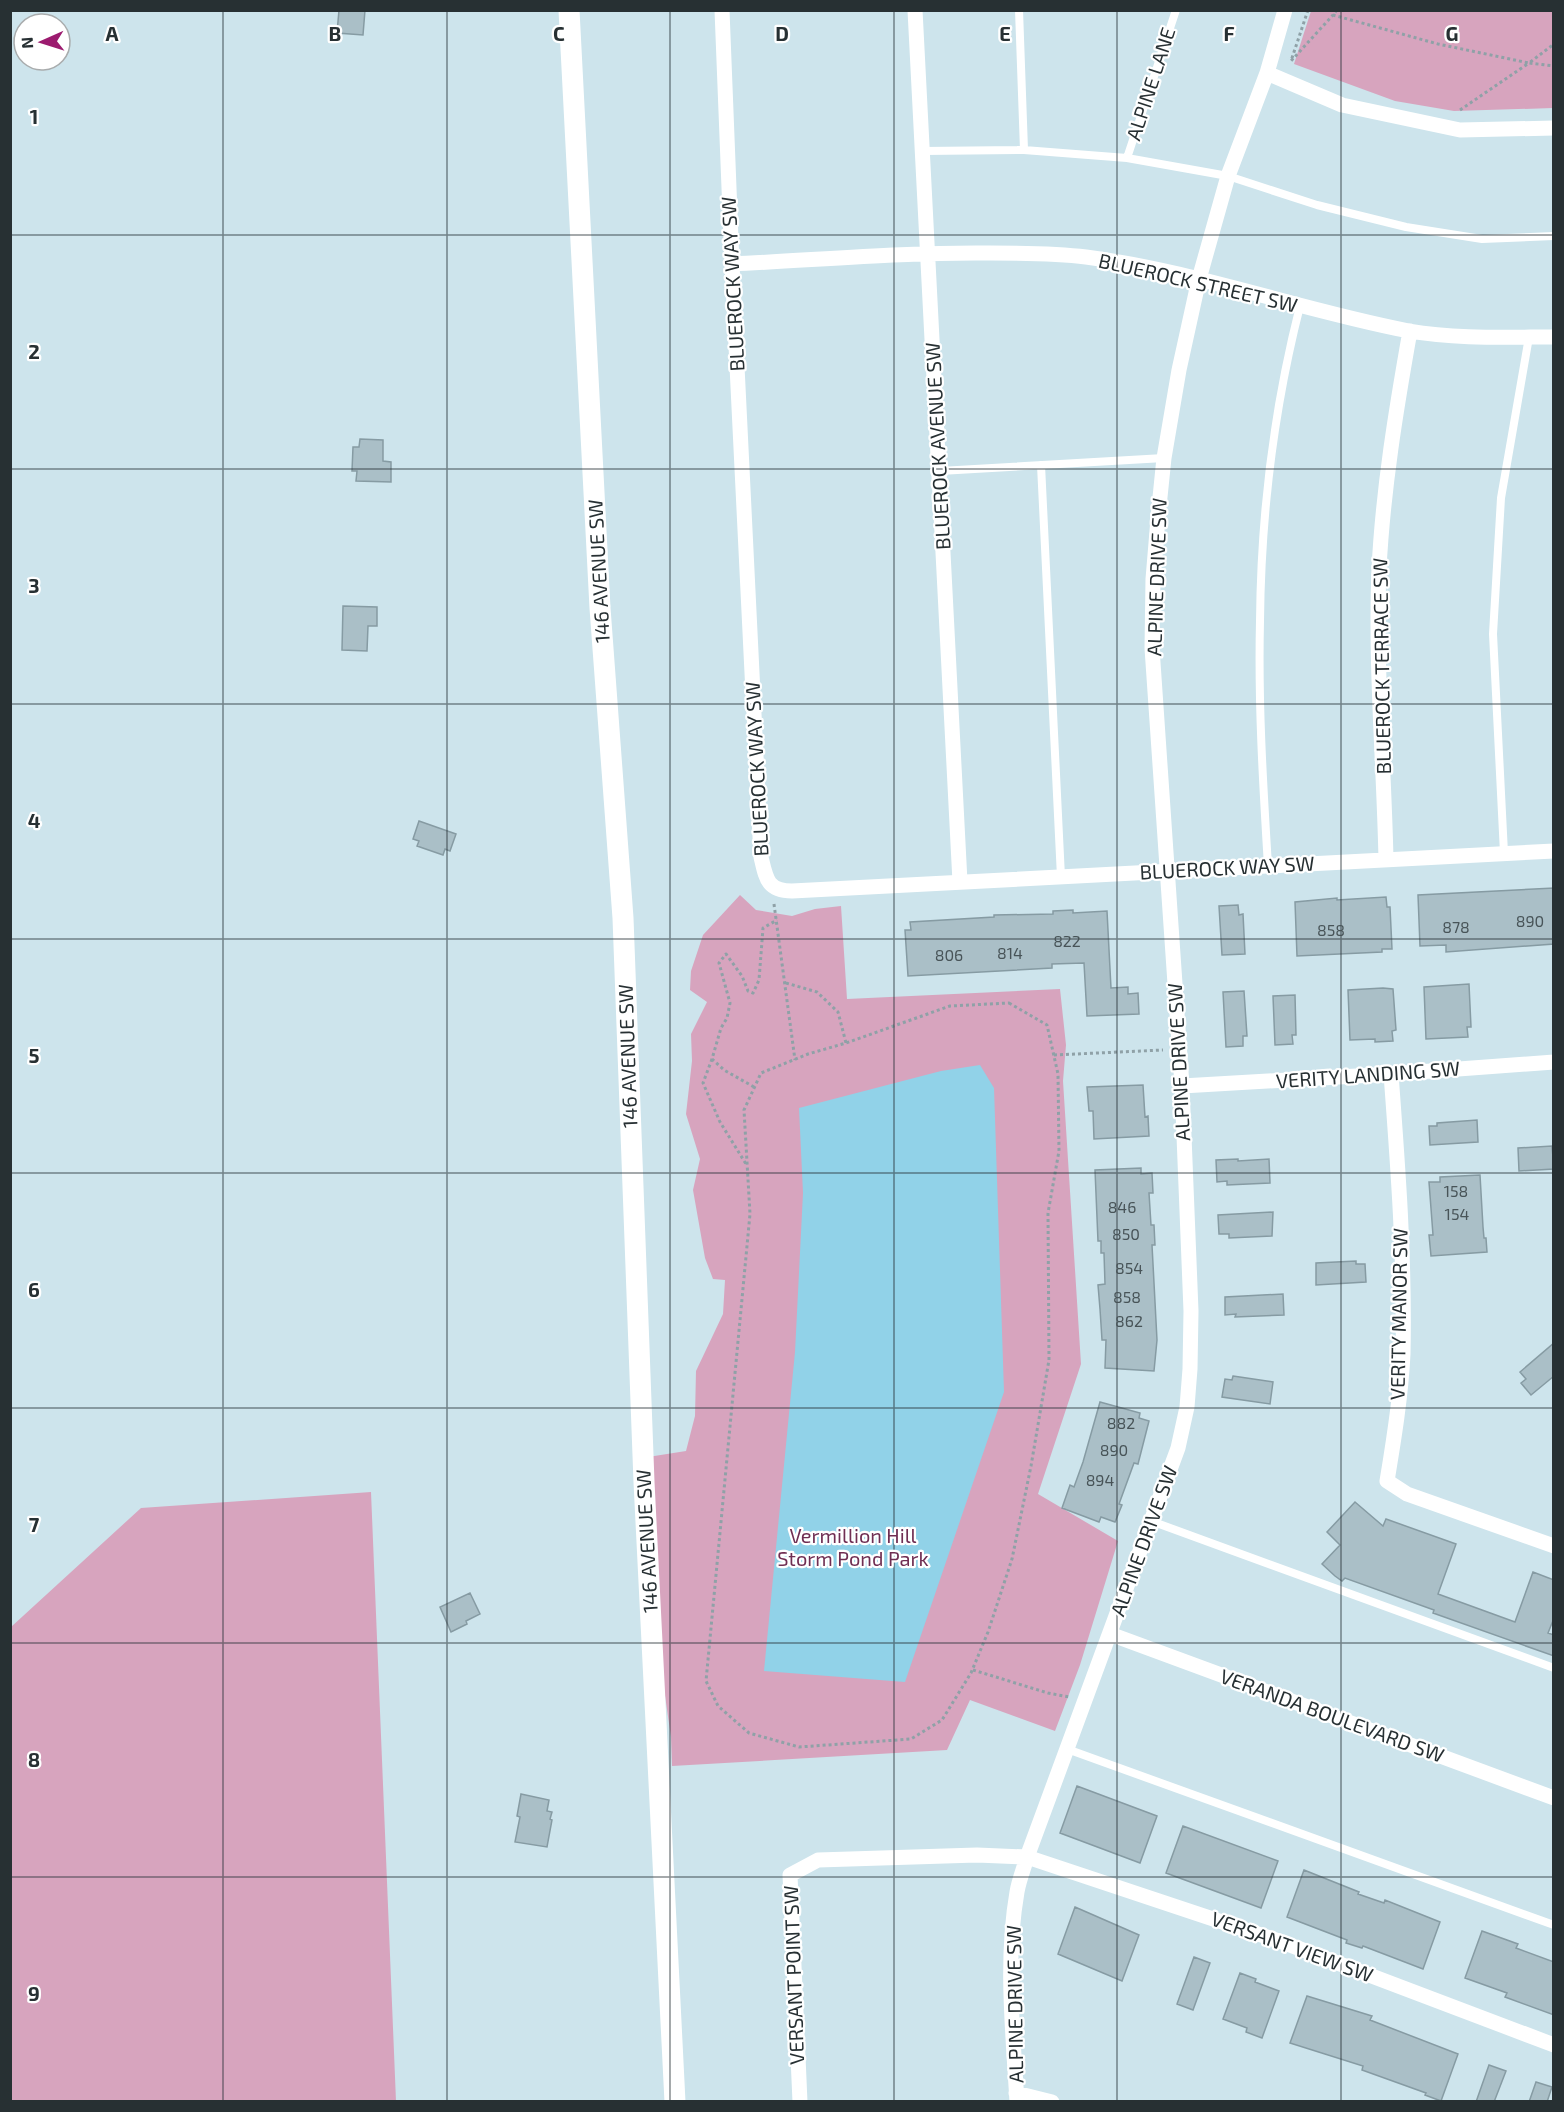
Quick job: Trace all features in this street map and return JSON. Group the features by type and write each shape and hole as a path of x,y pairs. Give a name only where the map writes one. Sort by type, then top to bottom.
{"street":[{"name":"146 AVENUE SW","path":"569,10 600,608 623,918 644,1482 675,2102"},
{"name":"BLUEROCK WAY SW","path":"722,10 761,857 771,886 781,891 792,891 1554,851"},
{"name":"BLUEROCK AVENUE SW","path":"915,10 960,882"},
{"name":"ALPINE DRIVE SW","path":"1017,2097 1011,1996 1011,1942 1017,1890 1027,1857 1178,1448 1187,1407 1191,1311 1182,1086 1152,648 1153,579 1164,458 1179,370 1199,279 1228,176 1267,73 1285,10"},
{"path":"1267,73 1342,105 1460,130 1554,128"},
{"name":"BLUEROCK STREET SW","path":"732,264 928,254 1035,254 1086,257 1199,279 1300,306 1410,331 1475,338 1554,337"},
{"name":"BLUEROCK TERRACE SW","path":"1386,860 1380,716 1379,569 1394,426 1410,331"},
{"name":"VERITY LANDING SW","path":"1182,1086 1554,1062"},
{"name":"VERITY MANOR SW","path":"1391,1074 1401,1209 1403,1355 1395,1432 1386,1481 1407,1494 1554,1546"},
{"name":"VERANDA BOULEVARD SW","path":"1110,1634 1554,1798"},
{"name":"VERSANT POINT SW","path":"800,2102 790,1875 818,1860 977,1855 1027,1857"},
{"name":"VERSANT VIEW SW","path":"1027,1857 1282,1942 1554,2045"},
{"path":"1017,2097 1052,2102"}],"lane":[{"path":"1019,10 1024,150"},
{"name":"ALPINE LANE","path":"1127,158 1176,10"},
{"path":"923,151 1024,150 1127,158 1228,176 1317,205 1406,227 1482,239 1554,236"},
{"path":"1268,866 1261,745 1260,642 1265,523 1277,410 1300,306"},
{"path":"1504,853 1493,634 1501,498 1529,337"},
{"path":"940,471 1164,458"},
{"path":"1041,465 1061,877"},
{"path":"1151,1521 1554,1668"},
{"path":"1067,1749 1554,1925"}],"path":[{"path":"1308,10 1291,60 1337,10"},
{"path":"1333,15 1438,44 1554,66"},
{"path":"1460,110 1554,44"},
{"path":"771,886 795,1060"},
{"path":"747,1165 720,1122 703,1083 730,1004 718,963 726,954 742,976 747,991 753,993 759,980 763,928 777,920"},
{"path":"785,982 817,992 838,1012 846,1043"},
{"path":"1009,1003 1047,1025 1054,1055 1058,1074 1059,1151 1048,1213 1049,1360 1012,1559 973,1670 942,1720 911,1739 799,1747 749,1733 718,1706 706,1682 749,1225 744,1110 761,1073 950,1006 1009,1003"},
{"path":"1054,1055 1179,1049"},
{"path":"712,1059 725,1071 755,1087"},
{"path":"973,1670 1048,1693 1086,1700"}],"green space":[{"path":"1311,11 1553,11 1553,108 1454,111 1395,101 1294,64"},
{"name":"Vermillion Hill Storm Pond Park","path":"740,895 756,910 792,916 815,909 841,906 847,999 1060,989 1066,1045 1063,1081 1081,1364 1038,1494 1118,1541 1080,1665 1055,1731 970,1700 947,1750 672,1766 671,1737 662,1675 648,1457 686,1451 695,1416 696,1371 723,1314 725,1280 713,1279 705,1258 693,1190 700,1159 686,1114 692,1061 691,1034 707,1002 690,990 691,971 703,935"},
{"path":"371,1492 396,2101 11,2101 11,1627 141,1508"}],"water":[{"path":"980,1065 994,1088 1004,1392 905,1682 764,1671 795,1352 803,1193 799,1108 941,1071"}],"building":[{"path":"339,10 365,10 363,35 337,33"},
{"path":"360,439 383,440 383,461 391,462 391,482 356,481 357,471 352,471 353,447 359,447"},
{"path":"343,606 377,607 377,626 368,626 367,651 342,650"},
{"path":"419,821 456,834 450,851 445,849 443,855 417,846 419,841 413,839"},
{"path":"1554,888 1554,944 1446,952 1446,945 1420,946 1418,895"},
{"path":"1386,897 1387,907 1390,907 1392,949 1382,949 1382,952 1297,956 1295,902"},
{"path":"1238,905 1239,915 1243,914 1245,954 1222,955 1219,906"},
{"path":"1073,910 1073,913 1107,911 1111,988 1128,987 1128,994 1138,993 1139,1014 1087,1016 1084,963 1052,964 1052,968 908,976 905,930 911,930 910,922 994,917 994,915 1053,914 1053,911"},
{"path":"1469,984 1471,1027 1467,1027 1468,1037 1426,1039 1424,987"},
{"path":"1393,989 1396,1030 1392,1031 1393,1041 1350,1040 1348,990"},
{"path":"1244,991 1247,1036 1243,1036 1243,1046 1226,1047 1223,992"},
{"path":"1295,995 1296,1035 1292,1035 1293,1044 1275,1045 1273,996"},
{"path":"1143,1085 1149,1136 1094,1139 1093,1111 1089,1111 1087,1087"},
{"path":"1477,1120 1478,1142 1430,1145 1429,1126 1437,1126 1437,1123"},
{"path":"1552,1146 1554,1169 1519,1171 1518,1148"},
{"path":"1238,1159 1238,1161 1269,1159 1270,1183 1227,1185 1227,1181 1217,1182 1216,1160"},
{"path":"1141,1168 1141,1174 1152,1173 1153,1193 1149,1193 1151,1225 1154,1225 1155,1245 1152,1245 1157,1340 1154,1371 1105,1368 1106,1340 1102,1340 1098,1285 1105,1284 1104,1253 1101,1253 1101,1241 1098,1241 1095,1170"},
{"path":"1480,1175 1487,1252 1431,1256 1429,1235 1433,1235 1429,1182 1440,1182 1440,1177"},
{"path":"1273,1212 1272,1236 1229,1238 1229,1234 1219,1234 1218,1215"},
{"path":"1356,1261 1356,1264 1365,1264 1366,1282 1316,1285 1316,1263"},
{"path":"1283,1294 1284,1315 1235,1317 1236,1314 1225,1315 1225,1297"},
{"path":"1554,1343 1554,1376 1531,1395 1521,1383 1526,1379 1520,1372"},
{"path":"1233,1376 1273,1382 1270,1404 1222,1397 1225,1379 1232,1380"},
{"path":"1100,1402 1140,1413 1139,1418 1149,1421 1138,1464 1134,1463 1115,1522 1101,1517 1099,1522 1062,1508 1070,1485 1074,1487 1083,1462"},
{"path":"1355,1502 1383,1526 1386,1519 1456,1544 1438,1594 1515,1622 1533,1572 1554,1580 1554,1618 1548,1633 1554,1635 1554,1656 1433,1613 1434,1610 1345,1578 1342,1581 1335,1576 1322,1564 1340,1545 1327,1532"},
{"path":"470,1593 480,1614 451,1632 440,1607"},
{"path":"1077,1786 1157,1816 1140,1863 1060,1833"},
{"path":"521,1794 549,1800 547,1811 552,1812 550,1819 552,1820 547,1847 515,1842 520,1817 517,1816"},
{"path":"1183,1826 1278,1861 1261,1908 1166,1873"},
{"path":"1304,1870 1359,1892 1358,1894 1384,1903 1385,1900 1440,1922 1423,1969 1363,1946 1362,1948 1346,1943 1347,1940 1287,1917"},
{"path":"1075,1907 1139,1935 1122,1981 1058,1954"},
{"path":"1482,1931 1518,1944 1516,1948 1554,1962 1554,2015 1505,1997 1507,1993 1465,1978"},
{"path":"1194,1957 1210,1963 1193,2010 1177,2004"},
{"path":"1240,1973 1256,1979 1255,1982 1279,1991 1262,2038 1246,2032 1247,2028 1223,2019"},
{"path":"1307,1996 1372,2016 1370,2020 1458,2054 1441,2101 1425,2095 1426,2093 1362,2070 1363,2066 1290,2043"},
{"path":"1489,2065 1506,2071 1494,2102 1476,2102"},
{"path":"1536,2082 1552,2087 1547,2102 1529,2102"}]}
